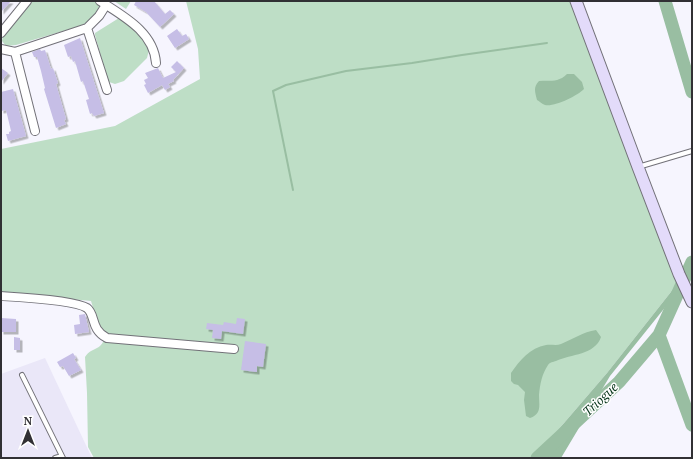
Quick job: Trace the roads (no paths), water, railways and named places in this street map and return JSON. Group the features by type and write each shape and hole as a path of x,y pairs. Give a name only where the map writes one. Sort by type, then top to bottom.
{"main road":[{"path":"576,1 679,274 692,302"}],"street":[{"path":"1,33 27,1"},
{"path":"1,49 15,52 87,28 99,16 103,3 141,30 154,49 156,63"},
{"path":"87,28 107,90"},
{"path":"15,52 35,131"},
{"path":"1,296 40,299 86,307 91,312 97,330 107,338 234,349"}],"lane":[{"path":"638,167 692,151"},
{"path":"22,375 62,457 55,458"}],"waterway":[{"name":"Triogue","path":"665,1 692,92"},
{"path":"293,190 273,91 286,85 346,71 547,43"},
{"name":"Triogue","path":"537,458 619,382 659,335 692,262"},
{"name":"Triogue","path":"659,335 692,425"}]}
